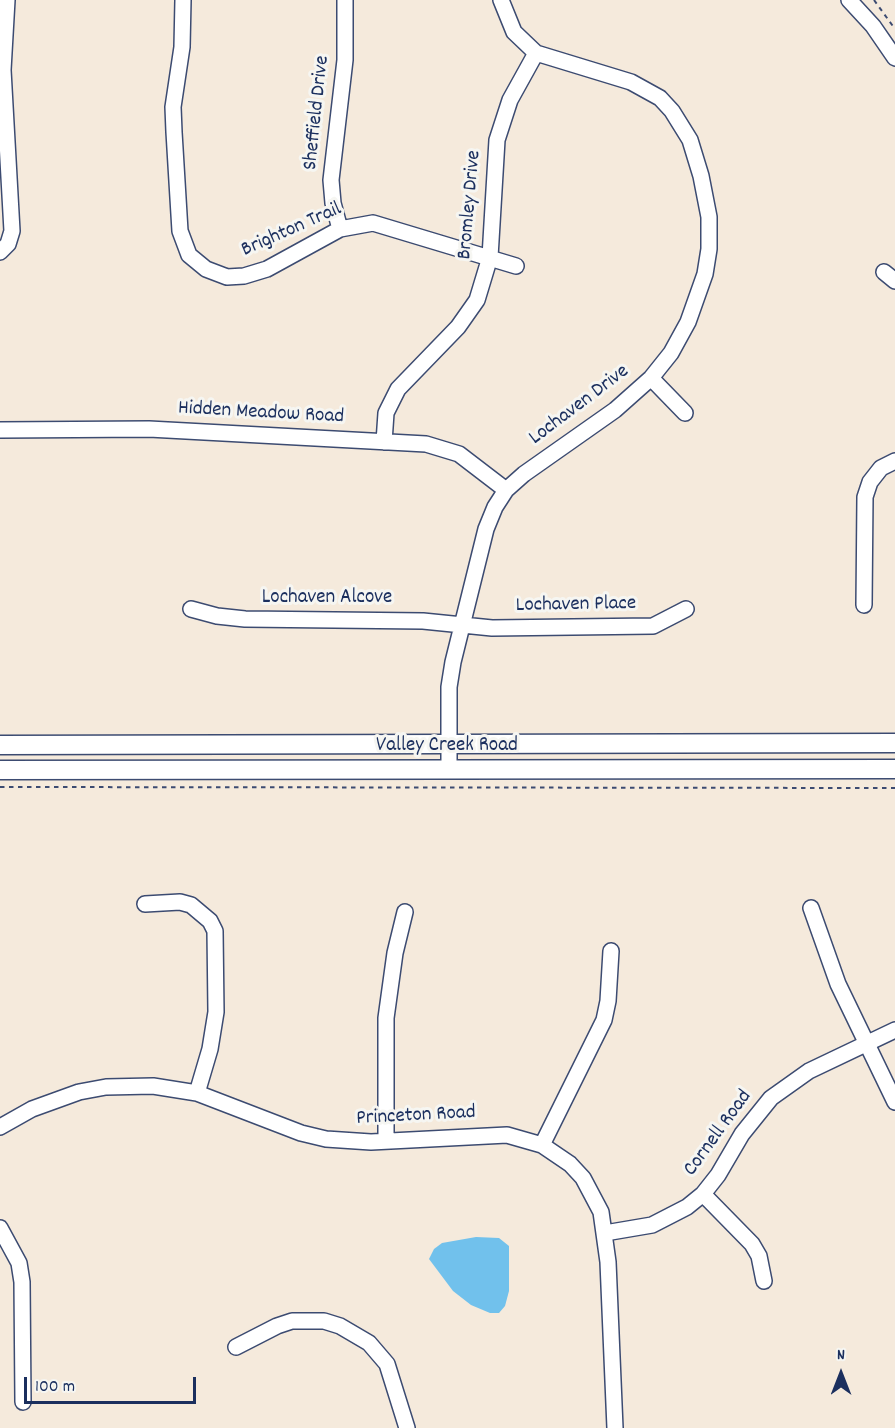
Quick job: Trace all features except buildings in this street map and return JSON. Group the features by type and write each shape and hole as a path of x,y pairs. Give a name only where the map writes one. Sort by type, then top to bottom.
{"main road":[{"name":"Valley Creek Road","path":"0,745 895,743"},
{"name":"Valley Creek Road","path":"0,770 895,769"}],"street":[{"path":"0,252 8,244 12,231 3,80 3,25 7,0"},
{"name":"Brighton Trail","path":"183,0 182,47 173,108 180,231 184,258 227,277 244,276 267,269 340,229 373,223 516,266"},
{"name":"Sheffield Drive","path":"340,229 333,203 332,180 345,60 345,0"},
{"name":"Lochaven Drive","path":"449,770 449,687 486,530 506,490 524,474 615,410 651,378 671,353 688,322 705,274 709,249 706,198 690,140 672,111 646,89 631,82 536,53 514,32 501,0"},
{"path":"849,0 873,26 895,58"},
{"name":"Bromley Drive","path":"384,442 386,413 390,402 406,378 468,315 477,300 490,258 497,140 510,100 536,53"},
{"path":"651,378 685,413"},
{"name":"Hidden Meadow Road","path":"0,430 149,429 442,447 474,464 506,490"},
{"path":"864,605 865,497 870,482 880,468 895,461"},
{"name":"Lochaven Alcove","path":"191,609 217,616 244,619 415,620 462,626"},
{"name":"Lochaven Place","path":"462,626 652,626 686,609"},
{"path":"145,904 180,902 191,905 210,921 215,931 213,1031 197,1093"},
{"path":"811,908 829,963 895,1102"},
{"path":"386,1141 386,1018 395,953 405,912"},
{"path":"542,1145 604,1020 609,990 611,951"},
{"name":"Cornell Road","path":"605,1233 652,1225 673,1216 703,1194 718,1175 755,1116 771,1098 809,1071 895,1030"},
{"name":"Princeton Road","path":"0,1127 55,1099 106,1087 153,1086 197,1093 301,1133 349,1141 507,1135 542,1145 570,1164 583,1178 601,1212 605,1233 615,1428"},
{"path":"703,1194 752,1244 759,1256 764,1281"},
{"path":"0,1228 19,1263 22,1282 23,1402"},
{"path":"236,1347 292,1321 324,1321 348,1329 369,1343 387,1364 407,1428"}],"path":[{"path":"874,0 895,29"},
{"path":"0,787 895,788"}],"water":[{"path":"476,1237 499,1238 509,1246 509,1291 505,1306 499,1313 490,1313 471,1305 453,1291 429,1259 434,1249 442,1243"}]}
